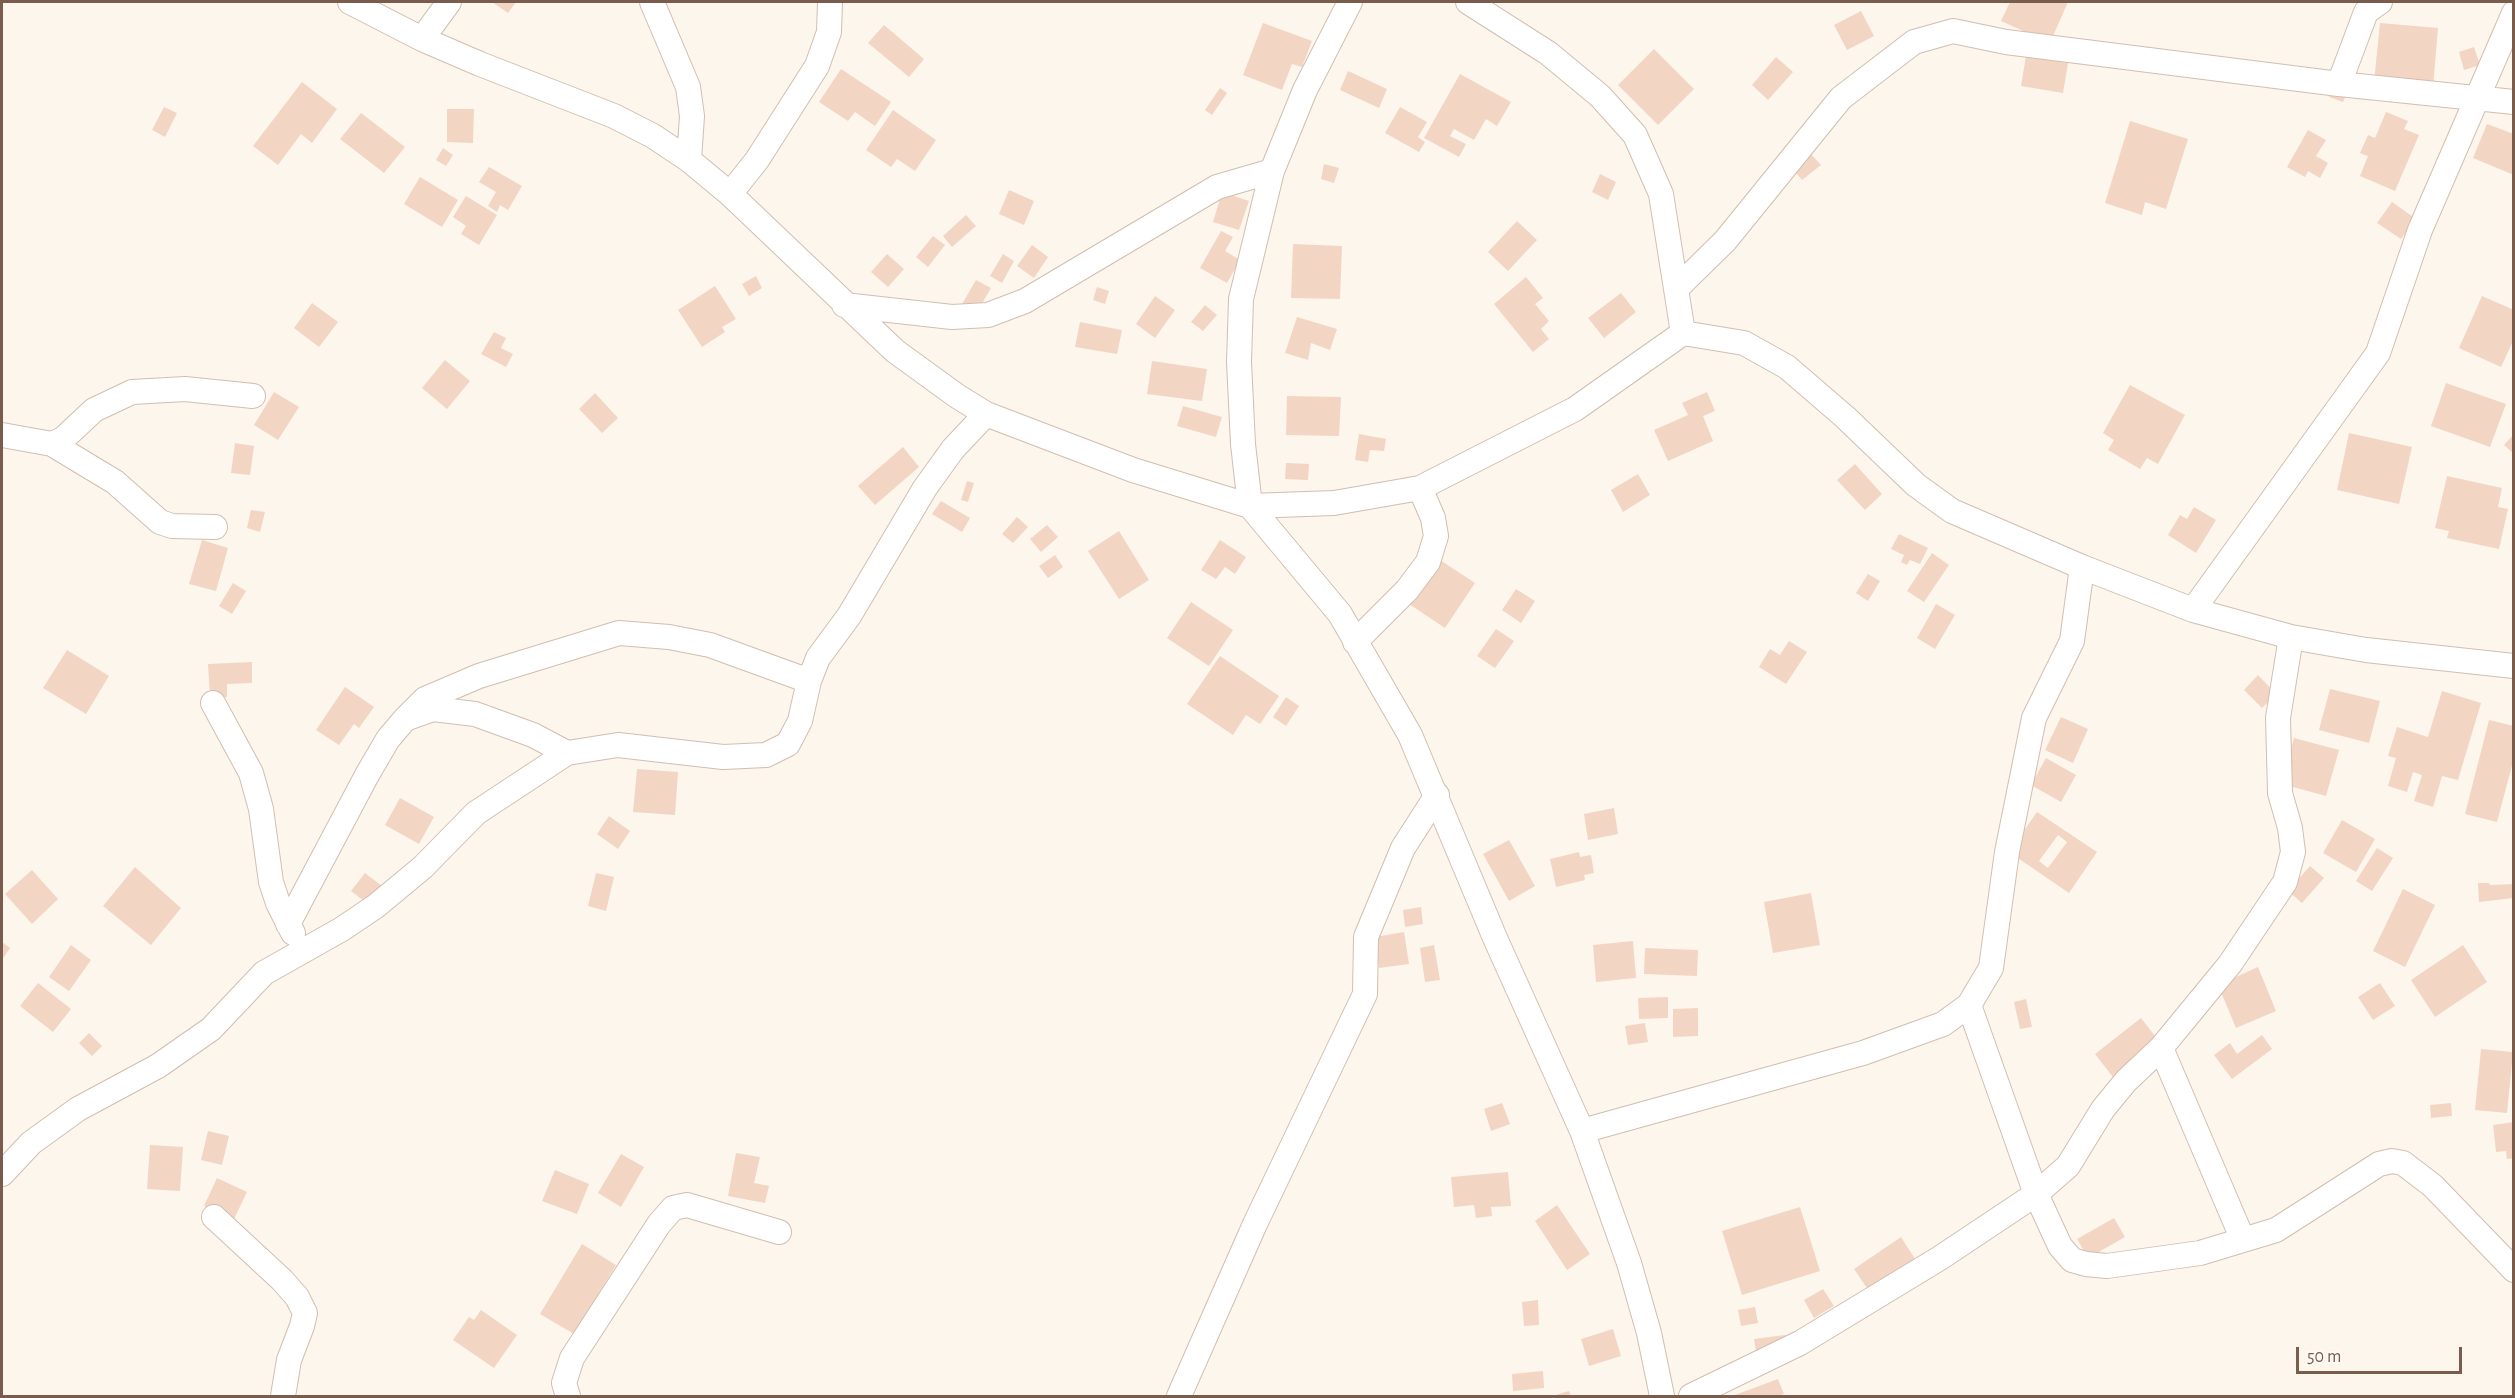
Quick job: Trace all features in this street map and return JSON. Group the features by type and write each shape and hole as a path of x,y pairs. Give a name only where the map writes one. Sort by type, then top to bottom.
{"street":[{"path":"350,2 422,39 614,116 652,136 689,160 730,194 844,305 902,357 986,414 1133,470 1250,506 1334,503 1420,488 1575,409 1683,333 1744,343 1786,367 1845,417 1916,485 1952,511 2082,567 2193,610 2291,637 2366,650 2514,666"},
{"path":"422,39 449,2"},
{"path":"652,2 688,87 692,116 689,160"},
{"path":"730,194 757,160 817,66 830,32 830,2"},
{"path":"1350,2 1305,90 1272,171 1241,299 1240,382 1243,444 1250,506 1340,614 1410,735 1495,938 1582,1131 1629,1263 1649,1333 1662,1396"},
{"path":"1468,2 1548,53 1600,96 1635,135 1661,194 1683,333"},
{"path":"2339,84 2366,12 2380,2"},
{"path":"2193,610 2378,352 2420,230 2514,13"},
{"path":"1676,289 1725,241 1841,98 1914,42 1943,33 1953,31 2006,42 2339,84 2514,102"},
{"path":"844,305 952,317 987,315 1034,296 1217,187 1272,171"},
{"path":"52,444 63,439 94,410 132,392 185,390 253,396"},
{"path":"2,1174 31,1143 78,1109 158,1066 211,1029 264,973 342,929 376,906 423,867 476,813 567,753 618,745 723,758 766,755 788,744 800,721 818,658 849,616 925,488 953,449 986,414"},
{"path":"2,435 52,444 115,482 160,522 172,526 215,527"},
{"path":"1355,642 1392,606 1428,562 1436,537 1433,518 1420,488"},
{"path":"1582,1131 1863,1053 1943,1024 1969,1005 1991,968 2007,852 2034,718 2072,641 2082,567"},
{"path":"288,924 388,739 425,699 469,680 536,657 619,633 669,637 710,645 810,681"},
{"path":"1691,1396 1800,1344 1940,1258 2036,1194 2068,1166 2103,1109 2126,1081 2161,1048 2230,964 2285,882 2293,852 2290,828 2280,793 2278,718 2291,637"},
{"path":"213,703 251,773 261,809 271,882 288,924 304,950"},
{"path":"405,719 433,709 475,714 532,735 567,753"},
{"path":"1179,1396 1255,1224 1365,994 1366,937 1403,848 1437,795"},
{"path":"1969,1005 2036,1194 2060,1246 2072,1260 2107,1266 2200,1253 2276,1230 2379,1164 2392,1161 2403,1163 2433,1186 2514,1270"},
{"path":"2161,1048 2243,1240"},
{"path":"561,1392 572,1358 659,1224 673,1208 687,1205 780,1232"},
{"path":"214,1217 282,1281 297,1297 304,1312 302,1326 289,1360 283,1396"}],"building":[{"path":"492,2 516,2 508,13"},
{"path":"2010,2 2068,2 2050,43 2001,21"},
{"path":"1861,11 1874,36 1847,50 1834,25"},
{"path":"1263,23 1312,41 1302,67 1292,64 1282,90 1243,75"},
{"path":"2380,23 2438,28 2433,87 2374,82"},
{"path":"884,25 924,59 909,77 868,43"},
{"path":"2474,47 2480,65 2464,70 2459,52"},
{"path":"1654,49 1694,89 1658,125 1618,85"},
{"path":"2026,56 2068,63 2063,93 2021,86"},
{"path":"1776,57 1793,72 1768,100 1752,85"},
{"path":"841,69 891,102 875,126 855,112 848,121 819,102"},
{"path":"1348,71 1387,89 1379,108 1340,90"},
{"path":"1460,74 1511,102 1497,126 1486,119 1474,140 1454,129 1450,136 1466,144 1459,157 1424,138"},
{"path":"302,82 337,109 312,143 301,134 278,165 253,146"},
{"path":"2333,87 2347,93 2343,102 2329,97"},
{"path":"1220,88 1227,93 1212,115 1205,110"},
{"path":"164,107 177,113 165,137 152,130"},
{"path":"1400,107 1427,122 1418,137 1425,142 1419,152 1385,133"},
{"path":"447,109 474,109 473,143 447,142"},
{"path":"893,110 936,140 915,171 897,159 891,167 866,150"},
{"path":"2386,112 2408,121 2404,129 2419,135 2395,191 2360,176 2368,156 2360,153 2368,135 2375,138"},
{"path":"361,113 405,147 384,173 340,139"},
{"path":"2130,121 2188,139 2166,209 2145,202 2142,215 2105,203"},
{"path":"2487,124 2514,134 2514,175 2473,158"},
{"path":"2308,130 2326,140 2316,156 2328,163 2320,178 2308,171 2305,177 2287,167"},
{"path":"443,148 453,155 446,166 436,160"},
{"path":"1809,152 1821,165 1802,180 1791,167"},
{"path":"1324,164 1339,168 1334,183 1321,179"},
{"path":"489,167 522,186 508,210 500,205 497,212 488,206 496,192 479,182"},
{"path":"1600,174 1616,182 1608,200 1592,192"},
{"path":"420,177 458,200 442,227 404,204"},
{"path":"1009,190 1034,201 1024,225 999,214"},
{"path":"1222,192 1249,201 1239,230 1213,222"},
{"path":"466,196 497,215 479,245 461,234 466,226 453,217"},
{"path":"2392,202 2416,219 2401,239 2377,223"},
{"path":"966,215 976,226 952,247 943,236"},
{"path":"1517,221 1537,240 1508,271 1488,252"},
{"path":"1221,231 1233,237 1225,251 1240,260 1227,283 1200,268"},
{"path":"933,236 945,245 928,267 916,257"},
{"path":"1293,244 1342,246 1340,299 1291,298"},
{"path":"1032,245 1048,257 1034,278 1017,266"},
{"path":"887,254 904,269 888,287 871,272"},
{"path":"1003,254 1014,261 1002,283 990,276"},
{"path":"756,276 762,288 749,296 742,284"},
{"path":"1526,277 1543,298 1535,304 1549,321 1541,329 1549,339 1533,352 1494,304"},
{"path":"976,280 991,288 976,314 961,306"},
{"path":"715,286 736,319 722,327 725,332 702,347 678,310"},
{"path":"1097,287 1109,291 1105,304 1093,300"},
{"path":"1621,293 1636,312 1604,338 1588,318"},
{"path":"1155,296 1175,310 1155,338 1136,324"},
{"path":"2482,296 2514,310 2514,339 2501,367 2459,348"},
{"path":"312,303 338,322 319,347 294,328"},
{"path":"1205,305 1217,315 1203,331 1191,322"},
{"path":"1297,317 1337,329 1330,350 1311,343 1308,360 1285,353"},
{"path":"1080,322 1122,330 1117,354 1075,347"},
{"path":"494,332 506,338 501,348 513,354 506,367 481,354"},
{"path":"445,360 470,381 447,409 422,388"},
{"path":"1152,361 1207,369 1202,401 1147,394"},
{"path":"2446,383 2506,404 2490,447 2431,426"},
{"path":"2130,385 2185,415 2158,464 2147,458 2140,469 2108,450 2114,440 2103,433"},
{"path":"274,392 299,407 278,440 254,425"},
{"path":"1707,392 1715,411 1703,416 1713,441 1668,461 1654,430 1688,415 1682,403"},
{"path":"595,393 618,418 602,433 579,409"},
{"path":"1287,396 1341,397 1339,436 1286,435"},
{"path":"1183,406 1222,417 1216,437 1177,426"},
{"path":"2349,433 2412,447 2399,504 2337,490"},
{"path":"1359,434 1386,439 1384,451 1370,450 1368,462 1355,460"},
{"path":"2514,434 2514,454 2504,445"},
{"path":"235,443 254,446 250,475 231,473"},
{"path":"903,447 919,467 875,505 858,486"},
{"path":"1286,463 1309,464 1308,480 1285,479"},
{"path":"1855,464 1882,494 1865,510 1837,480"},
{"path":"1638,474 1650,495 1623,512 1611,490"},
{"path":"2447,476 2502,488 2498,507 2508,509 2499,549 2447,538 2449,531 2435,528"},
{"path":"967,481 974,483 968,502 961,500"},
{"path":"941,501 970,518 962,532 932,514"},
{"path":"2194,507 2216,520 2196,553 2168,535 2180,515 2187,519"},
{"path":"251,510 265,512 260,532 247,528"},
{"path":"1017,517 1028,527 1013,543 1002,534"},
{"path":"1047,525 1058,537 1041,552 1030,539"},
{"path":"1119,531 1149,580 1119,599 1088,551"},
{"path":"1899,534 1928,548 1920,564 1910,560 1907,565 1901,562 1904,555 1891,549"},
{"path":"202,540 228,548 216,591 189,584"},
{"path":"1220,540 1246,557 1235,574 1225,567 1216,579 1201,570"},
{"path":"1932,553 1949,565 1924,602 1907,591"},
{"path":"1055,555 1063,567 1048,578 1039,566"},
{"path":"1434,556 1475,583 1445,628 1403,600"},
{"path":"1868,574 1880,581 1868,601 1856,593"},
{"path":"233,583 246,591 232,614 219,606"},
{"path":"1516,589 1535,601 1521,623 1502,610"},
{"path":"1191,602 1233,630 1209,666 1167,638"},
{"path":"1936,604 1955,615 1935,649 1917,638"},
{"path":"1496,629 1514,641 1495,668 1477,656"},
{"path":"1789,641 1807,652 1786,684 1759,667 1770,649 1780,655"},
{"path":"67,650 109,676 86,714 43,688"},
{"path":"1220,656 1279,696 1260,724 1246,715 1233,735 1187,704"},
{"path":"252,662 252,683 227,684 227,697 210,698 208,664"},
{"path":"2258,675 2276,694 2262,708 2244,690"},
{"path":"345,687 374,707 359,728 354,724 339,745 316,730"},
{"path":"2330,689 2380,701 2369,743 2319,730"},
{"path":"2442,691 2481,703 2458,780 2442,776 2433,807 2414,801 2422,775 2413,772 2407,792 2388,786 2396,758 2388,756 2397,727 2428,737"},
{"path":"1286,697 1299,706 1286,726 1273,717"},
{"path":"2061,717 2088,729 2073,763 2045,750"},
{"path":"2489,720 2514,726 2514,758 2497,822 2465,814"},
{"path":"2294,738 2339,750 2326,796 2282,784"},
{"path":"2046,758 2076,775 2061,802 2031,785"},
{"path":"637,769 678,772 675,815 633,812"},
{"path":"400,798 434,817 419,844 385,825"},
{"path":"1614,808 1618,834 1588,840 1584,814"},
{"path":"2037,812 2097,852 2069,893 2009,852","holes":["2058,835 2067,842 2048,868 2039,861"]},
{"path":"609,816 630,831 618,849 597,834"},
{"path":"2342,820 2375,839 2356,872 2323,853"},
{"path":"1509,840 1535,886 1509,901 1483,854"},
{"path":"2377,848 2393,858 2372,891 2356,881"},
{"path":"1579,852 1580,857 1591,855 1594,873 1584,875 1585,880 1556,887 1550,859"},
{"path":"2310,866 2324,878 2302,903 2288,891"},
{"path":"135,867 181,908 151,945 103,906"},
{"path":"32,870 58,899 32,924 5,894"},
{"path":"365,873 382,886 368,904 351,891"},
{"path":"596,873 614,877 606,911 588,906"},
{"path":"2478,883 2514,884 2514,898 2479,902"},
{"path":"2403,889 2435,905 2405,967 2373,951"},
{"path":"1811,893 1820,945 1773,953 1764,902"},
{"path":"1421,907 1423,924 1405,927 1403,910"},
{"path":"1404,932 1409,964 1379,968 1375,937"},
{"path":"1633,941 1636,978 1596,982 1593,945"},
{"path":"2,942 10,948 2,960"},
{"path":"71,945 91,960 69,991 49,977"},
{"path":"1434,945 1440,980 1425,982 1420,948"},
{"path":"2463,945 2487,982 2435,1017 2411,980"},
{"path":"1645,948 1698,950 1697,976 1644,974"},
{"path":"2258,967 2276,1011 2236,1028 2218,985"},
{"path":"38,983 71,1009 53,1032 20,1006"},
{"path":"2380,983 2395,1006 2373,1020 2358,997"},
{"path":"1668,997 1668,1018 1639,1019 1638,998"},
{"path":"2026,999 2032,1027 2020,1029 2014,1002"},
{"path":"1698,1008 1698,1036 1673,1037 1673,1009"},
{"path":"2141,1018 2162,1045 2116,1081 2095,1054"},
{"path":"1645,1023 1648,1042 1628,1045 1625,1026"},
{"path":"89,1033 102,1046 92,1056 79,1043"},
{"path":"2262,1035 2272,1049 2232,1079 2214,1055 2230,1043 2237,1054"},
{"path":"2481,1049 2513,1052 2507,1113 2475,1110"},
{"path":"1502,1103 1510,1124 1491,1131 1484,1109"},
{"path":"2451,1103 2452,1116 2431,1118 2430,1105"},
{"path":"2514,1122 2514,1158 2507,1159 2506,1151 2496,1152 2493,1125"},
{"path":"208,1131 229,1136 222,1165 201,1160"},
{"path":"150,1145 183,1147 180,1191 147,1189"},
{"path":"736,1153 760,1157 754,1183 769,1186 765,1203 728,1196"},
{"path":"621,1154 644,1167 621,1207 598,1193"},
{"path":"555,1170 589,1184 577,1214 542,1201"},
{"path":"1508,1172 1511,1206 1491,1207 1492,1216 1476,1218 1474,1205 1454,1207 1451,1177"},
{"path":"217,1178 247,1192 234,1219 204,1206"},
{"path":"1557,1205 1590,1254 1567,1270 1535,1221"},
{"path":"1800,1207 1820,1271 1742,1295 1722,1231"},
{"path":"2114,1218 2125,1237 2088,1258 2077,1239"},
{"path":"1901,1237 1915,1259 1869,1291 1854,1269"},
{"path":"582,1244 616,1265 574,1334 540,1314"},
{"path":"1823,1289 1834,1306 1814,1318 1804,1300"},
{"path":"1538,1300 1539,1325 1524,1326 1522,1302"},
{"path":"1755,1307 1758,1323 1741,1326 1738,1310"},
{"path":"481,1310 517,1335 494,1368 453,1340 469,1317 474,1320"},
{"path":"1613,1329 1621,1356 1589,1366 1581,1339"},
{"path":"1785,1335 1787,1346 1756,1351 1754,1339"},
{"path":"1543,1371 1544,1388 1513,1391 1512,1374"},
{"path":"1778,1379 1784,1394 1735,1396 1735,1395"},
{"path":"1569,1391 1571,1396 1552,1396"}]}
